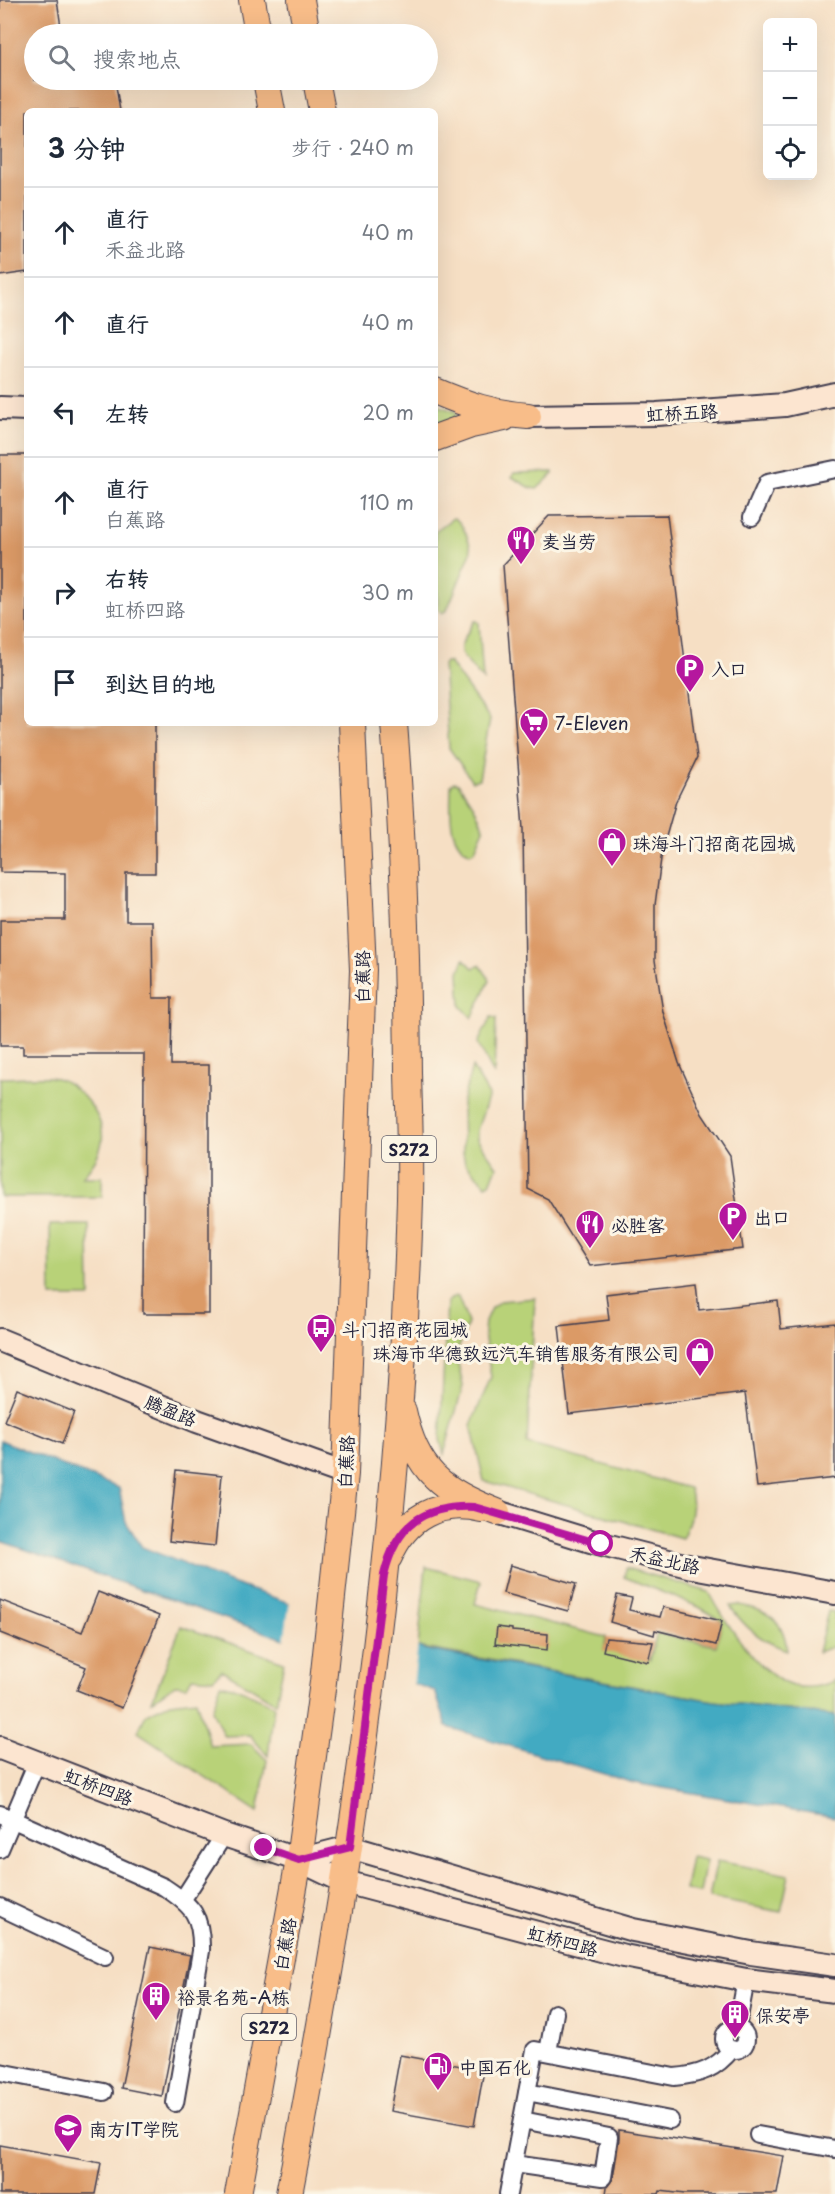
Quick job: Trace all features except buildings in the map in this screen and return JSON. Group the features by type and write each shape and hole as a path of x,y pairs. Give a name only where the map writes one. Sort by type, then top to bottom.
{"main road":[{"path":"252,0 256,24"},
{"path":"301,0 305,24"},
{"path":"268,90 271,108"},
{"path":"318,90 321,108"},
{"path":"438,392 470,406 498,414 528,416"},
{"path":"438,437 497,418 528,416"},
{"name":"白蕉路","path":"238,2194 299,1860 337,1569 345,1473 363,969 352,726"},
{"name":"S272","path":"350,1847 384,1575 400,1383 410,1197 407,939 394,726"},
{"path":"400,1383 403,1412 409,1436 421,1462 435,1478 453,1491 497,1512"},
{"path":"384,1575 394,1544 403,1531 419,1518 434,1510 454,1507 474,1507 497,1512"},
{"path":"345,1882 350,1847"},
{"name":"S272","path":"289,2194 345,1882"}],"street":[{"name":"虹桥五路","path":"528,416 657,414 786,405 835,394"},
{"path":"0,408 24,409"},
{"path":"752,517 767,483 835,469"},
{"name":"腾盈路","path":"0,1340 197,1421 345,1473"},
{"name":"禾益北路","path":"497,1512 594,1542 692,1567 835,1593"},
{"name":"虹桥四路","path":"0,1748 224,1835 299,1860 345,1882 624,1956 746,1980 835,1991"},
{"path":"0,1849 6,1817 37,1762"},
{"path":"6,1817 164,1887 183,1899 193,1912 201,1930 201,1951 175,2103"},
{"path":"183,1899 224,1835"},
{"path":"299,1860 350,1847"},
{"name":"虹桥四路","path":"350,1847 633,1930 751,1953 835,1965"},
{"path":"0,1907 105,1957"},
{"path":"508,2194 535,2050 674,2077 692,2076 708,2071 723,2061 732,2049 742,2047 746,2041 743,2031 737,2028 746,1980"},
{"path":"548,2052 555,2013"},
{"path":"0,2072 104,2092"},
{"path":"527,2092 670,2120"},
{"path":"514,2164 603,2177 609,2137 522,2120"},
{"path":"758,2135 835,2149"}],"green space":[{"path":"438,405 456,412 457,422 438,429"},
{"path":"553,472 537,489 512,477 514,473"},
{"path":"453,518 457,520 468,538 471,552 447,610 442,613 438,609 438,529"},
{"path":"475,621 479,623 483,680 461,652 463,640"},
{"path":"449,662 490,719 479,779 472,781 449,748 443,665"},
{"path":"454,782 458,783 474,806 484,829 475,850 470,853 462,848 453,832 451,785"},
{"path":"464,959 473,968 480,965 490,980 472,1018 461,1006 459,972"},
{"path":"491,1017 496,1018 494,1075 478,1043"},
{"path":"472,1067 489,1095 477,1130 477,1139 497,1167 490,1183 486,1185 465,1163 463,1153 462,1103"},
{"path":"0,1078 56,1078 70,1085 83,1096 98,1117 102,1136 97,1156 82,1177 102,1177 102,1197 0,1197"},
{"path":"50,1225 89,1225 90,1297 51,1297"},
{"path":"455,1296 458,1297 468,1323 456,1355 463,1386 444,1454 440,1440 447,1302"},
{"path":"535,1298 527,1444 689,1488 692,1500 691,1513 682,1538 484,1481 471,1425 491,1377 484,1333 485,1321 491,1308 500,1301"},
{"path":"426,1567 481,1581 475,1604 606,1637 604,1649 650,1660 657,1633 716,1646 722,1621 699,1607 624,1577 626,1568 709,1592 731,1629 750,1653 781,1681 794,1686 808,1687 835,1680 835,1716 714,1701 418,1647"},
{"path":"739,1605 758,1610 773,1618 782,1631 787,1650 761,1638 748,1627 730,1606"},
{"path":"828,1611 835,1612 835,1646 818,1652"},
{"path":"181,1626 284,1662 276,1703 222,1670 213,1679 192,1677 187,1686 175,1685 152,1701"},
{"path":"221,1684 242,1690 274,1706 268,1756 250,1735 224,1736 212,1710"},
{"path":"196,1700 210,1746 251,1744 267,1760 258,1812 138,1732 146,1714 170,1703"},
{"path":"691,1857 706,1860 700,1893 685,1890"},
{"path":"717,1861 789,1875 781,1912 709,1898"}],"water":[{"path":"0,1440 119,1488 126,1522 142,1547 234,1584 427,1650 714,1701 835,1716 835,1817 634,1783 447,1727 435,1691 0,1541"}],"pier":[{"path":"290,1600 418,1644 413,1686 284,1642"}],"place":[{"name":"麦当劳","path":"521,566"},
{"name":"入口","path":"690,694"},
{"name":"7-Eleven","path":"534,748"},
{"name":"珠海斗门招商花园城","path":"612,868"},
{"name":"出口","path":"733,1242"},
{"name":"必胜客","path":"590,1250"},
{"name":"斗门招商花园城","path":"321,1354"},
{"name":"珠海市华德致远汽车销售服务有限公司","path":"700,1378"},
{"name":"裕景名苑-A栋","path":"156,2022"},
{"name":"保安亭","path":"735,2040"},
{"name":"中国石化","path":"438,2092"},
{"name":"南方IT学院","path":"68,2154"}],"route":[{"path":"264,1848 299,1860 350,1847 384,1575 394,1544 403,1531 434,1510 474,1507 601,1544"}]}
